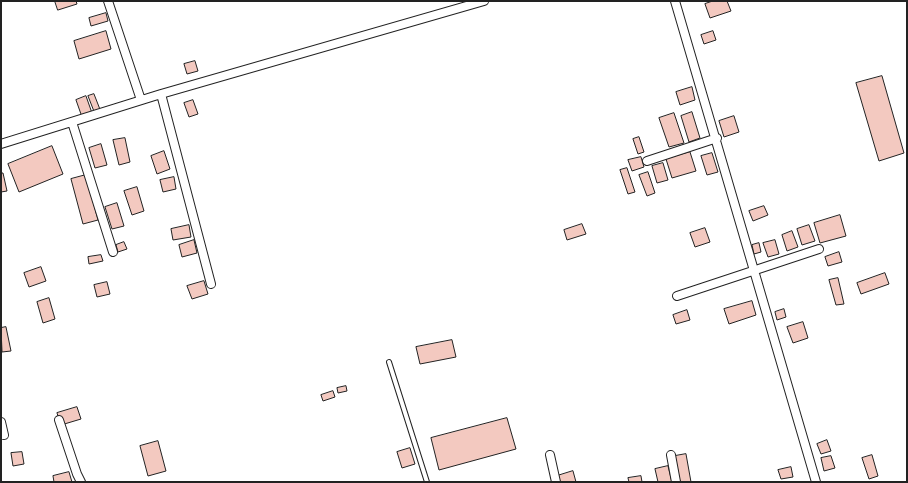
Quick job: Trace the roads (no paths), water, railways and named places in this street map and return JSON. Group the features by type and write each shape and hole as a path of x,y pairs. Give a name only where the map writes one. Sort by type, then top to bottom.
{"street":[{"path":"108,1 141,100"},
{"path":"1,144 161,94 484,1"},
{"path":"676,1 816,482"},
{"path":"161,94 212,284"},
{"path":"72,122 113,252"},
{"path":"647,161 717,138"},
{"path":"677,296 820,249"},
{"path":"59,420 76,474 81,482"},
{"path":"1,422 4,435"},
{"path":"550,455 556,482"},
{"path":"670,455 676,482"}],"lane":[{"path":"390,362 427,482"}]}
